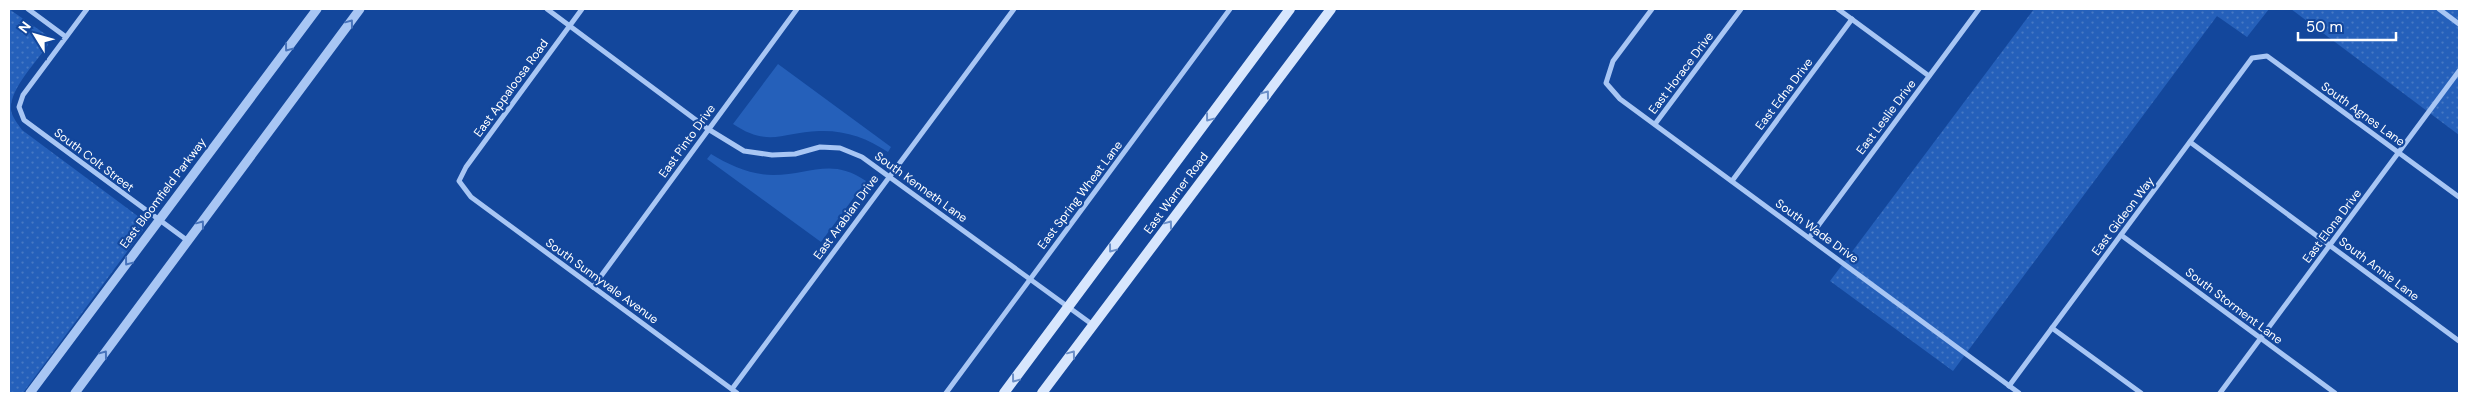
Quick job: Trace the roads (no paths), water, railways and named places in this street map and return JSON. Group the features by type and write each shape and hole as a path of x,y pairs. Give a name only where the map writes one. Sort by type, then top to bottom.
{"main road":[{"name":"East Warner Road","path":"1004,393 1290,9"},
{"name":"East Warner Road","path":"1042,393 1331,9"}],"street":[{"path":"28,9 66,37 87,9"},
{"name":"East Bloomfield Parkway","path":"30,393 317,9"},
{"path":"75,393 360,9"},
{"name":"South Kenneth Lane","path":"547,9 708,129 744,151 772,155 795,154 820,147 840,148 862,156 1093,325"},
{"name":"East Appaloosa Road","path":"459,181 466,167 582,9"},
{"name":"East Pinto Drive","path":"594,287 797,9"},
{"name":"East Arabian Drive","path":"732,389 1014,9"},
{"name":"East Spring Wheat Lane","path":"946,393 1230,9"},
{"name":"South Wade Drive","path":"1652,9 1612,61 1606,83 1620,98 2020,393"},
{"name":"East Horace Drive","path":"1655,124 1741,9"},
{"path":"1838,9 1929,76"},
{"name":"East Leslie Drive","path":"1809,238 1979,9"},
{"path":"2439,9 2459,24"},
{"name":"East Edna Drive","path":"1732,181 1852,19"},
{"name":"South Colt Street","path":"66,37 23,95 19,108 24,120 188,241"},
{"name":"South Agnes Lane","path":"2252,58 2267,56 2459,198"},
{"name":"East Gideon Way","path":"2009,386 2252,58"},
{"name":"East Elona Drive","path":"2220,393 2459,71"},
{"name":"South Annie Lane","path":"2190,142 2459,342"},
{"name":"South Sunnyvale Avenue","path":"459,181 471,196 737,393"},
{"name":"South Storment Lane","path":"2121,235 2335,393"},
{"path":"2052,328 2141,393"}]}
